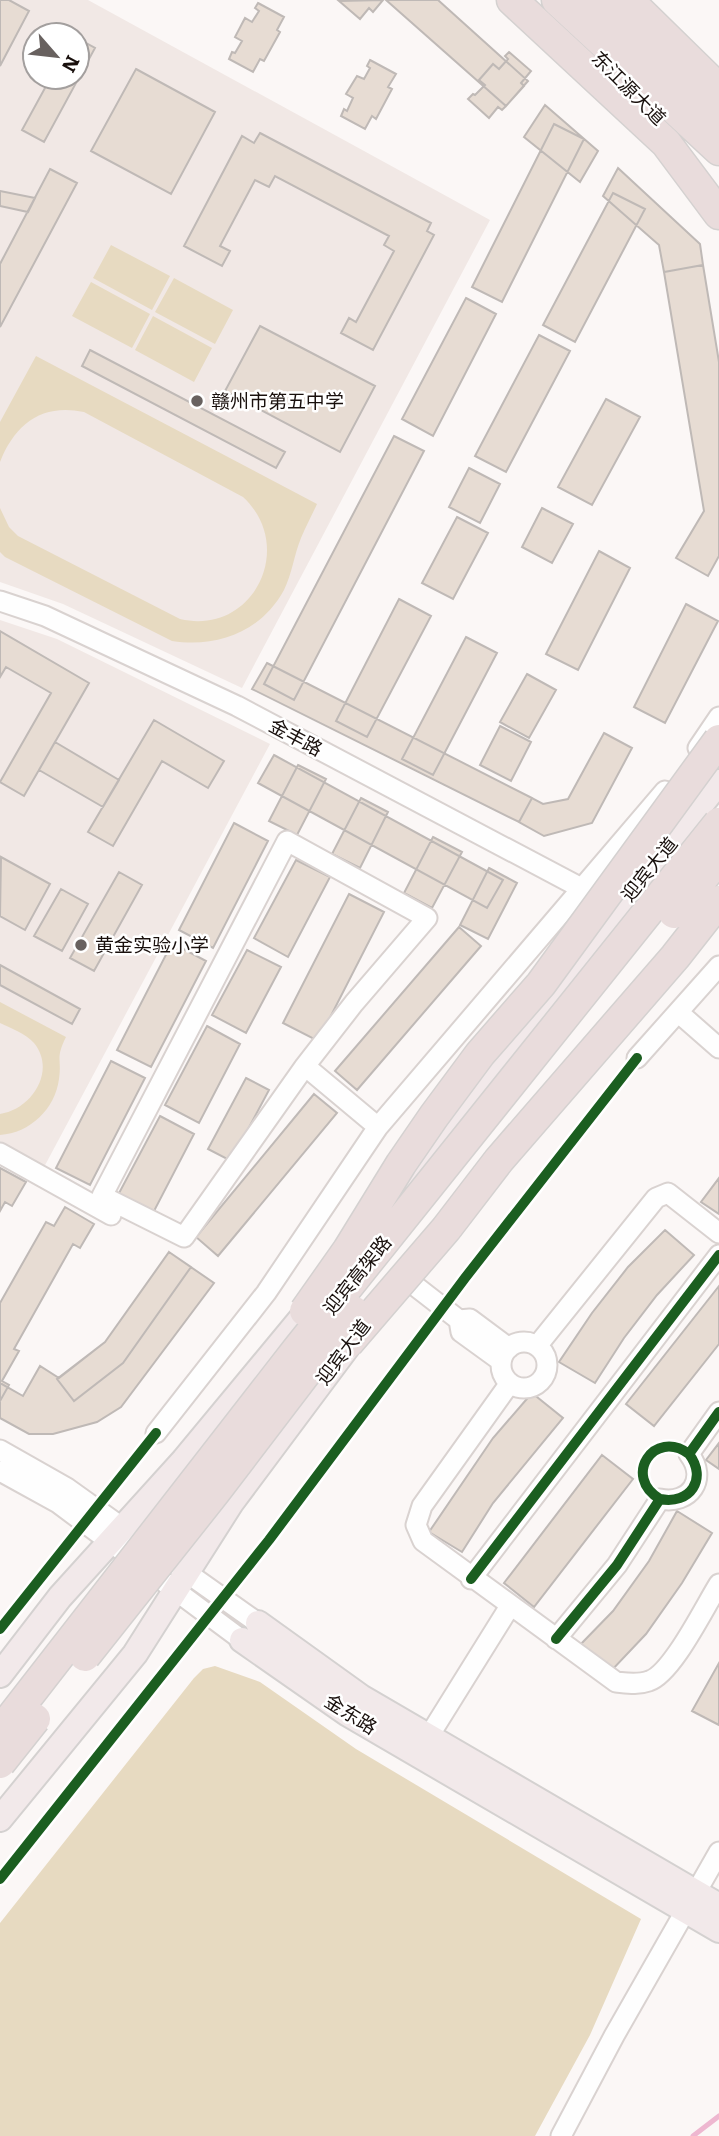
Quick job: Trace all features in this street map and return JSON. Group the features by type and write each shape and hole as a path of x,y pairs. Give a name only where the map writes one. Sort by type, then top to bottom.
{"highway":[{"path":"512,0 666,143 719,215"},
{"name":"东江源大道","path":"535,0 586,45 719,179"},
{"path":"557,0 719,150"},
{"path":"591,0 719,118"},
{"path":"628,0 719,89"},
{"path":"124,1539 226,1423 348,1250 434,1116 481,1054 550,973 719,740"},
{"name":"迎宾高架路","path":"0,1732 124,1539 297,1350 719,823"},
{"name":"迎宾高架路","path":"0,1763 215,1492 480,1143 719,859"},
{"path":"215,1492 446,1229 499,1160 719,901"},
{"path":"499,1160 607,1055 719,933"}],"main road":[{"name":"迎宾大道","path":"0,1675 60,1597 124,1539 184,1460 334,1280 577,960 719,782"},
{"name":"迎宾大道","path":"0,1819 135,1654 232,1503 401,1275 638,1013 719,911"},
{"name":"金东路","path":"250,1632 429,1736 691,1901 719,1930"},
{"name":"金东路","path":"250,1632 348,1714 691,1901 719,1906"}],"street":[{"name":"金丰路","path":"0,601 44,616 237,706 583,889"},
{"path":"156,1433 266,1293 378,1127 676,778 719,717"},
{"path":"287,841 427,918 354,1003 305,1066 184,1237 102,1196 287,841"},
{"path":"637,1058 719,966"},
{"path":"679,1013 719,1048"},
{"path":"305,1066 378,1127"},
{"path":"0,1153 111,1215"},
{"path":"537,1346 656,1198 668,1193 719,1233"},
{"path":"471,1578 719,1255"},
{"path":"401,1275 459,1320 461,1332 505,1354"},
{"path":"523,1342 537,1346 546,1362 545,1374 541,1380 529,1387 516,1387 502,1373 505,1354 523,1342"},
{"path":"510,1383 422,1506 416,1525 423,1541 616,1682 633,1684 650,1681 666,1670 719,1584"},
{"path":"556,1639 617,1565 660,1499 678,1500 693,1489 697,1470 689,1454 719,1412"},
{"name":"金东路","path":"0,1450 67,1488 124,1539 250,1632"},
{"name":"金东路","path":"0,1471 124,1539"},
{"path":"429,1736 510,1606"},
{"path":"561,2136 719,1852"}],"shaded area":[{"name":"赣州市第五中学","path":"0,0 88,0 490,220 242,688 63,604 0,582"},
{"path":"111,245 170,276 152,310 93,278"},
{"path":"174,278 233,310 215,344 155,312"},
{"path":"91,282 150,314 132,348 72,316"},
{"path":"153,316 212,348 194,382 135,350"},
{"path":"36,356 317,504 301,538 284,590 263,617 236,634 221,639 189,643 172,641 5,557 0,552 0,508 9,527 18,536 180,619 206,621 228,614 246,601 259,583 266,562 266,540 259,517 243,497 84,412 55,411 32,419 14,437 0,462 0,422"},
{"name":"黄金实验小学","path":"0,620 57,639 270,744 43,1169 0,1146"},
{"path":"0,1002 66,1037 60,1054 57,1090 46,1109 39,1118 21,1130 0,1135 0,1114 22,1105 30,1097 42,1077 43,1065 34,1043 23,1034 0,1023"},
{"path":"215,1666 260,1682 356,1749 641,1919 590,2035 535,2136 0,2136 0,1923 194,1678 203,1669"}],"building":[{"path":"0,0 9,0 29,11 24,21 21,21 21,26 0,66"},
{"path":"383,0 373,12 369,8 360,19 339,1"},
{"path":"386,0 438,0 528,81 506,106"},
{"path":"258,3 284,17 277,30 280,32 264,61 260,59 253,72 229,59 242,41 235,37 245,18 252,22 259,11 255,8"},
{"path":"509,52 531,71 521,83 524,86 502,110 498,107 489,118 468,99 485,85 479,80 493,64 499,69 508,59 505,56"},
{"path":"370,60 396,74 388,87 392,89 376,119 372,116 365,129 341,116 344,109 347,111 353,98 346,94 357,76 364,79 370,68 367,66"},
{"path":"136,69 215,112 171,194 91,151"},
{"path":"43,91 72,91 44,142 22,130"},
{"path":"545,105 598,151 580,182 524,137"},
{"path":"554,124 584,139 502,302 472,287"},
{"path":"260,133 431,223 427,231 434,235 373,350 341,333 349,318 356,322 394,251 384,245 389,236 275,176 269,187 255,180 220,246 230,251 222,266 184,246 242,136 254,143"},
{"path":"618,168 700,244 703,265 664,272 659,245 603,196"},
{"path":"50,169 77,183 0,327 0,264"},
{"path":"0,191 35,198 28,212 0,206"},
{"path":"613,193 645,209 575,342 543,325"},
{"path":"703,265 719,362 719,556 708,576 676,558 704,511 664,272"},
{"path":"466,298 496,314 433,436 402,419"},
{"path":"260,326 375,386 340,452 225,391"},
{"path":"539,335 570,351 506,472 475,456"},
{"path":"90,350 285,452 276,468 82,366"},
{"path":"606,399 640,417 592,505 558,487"},
{"path":"394,436 424,451 294,700 264,684"},
{"path":"469,468 500,484 480,523 449,507"},
{"path":"542,508 573,524 552,563 522,547"},
{"path":"457,517 488,533 453,599 422,583"},
{"path":"599,551 630,568 578,670 546,654"},
{"path":"399,599 431,616 367,737 336,721"},
{"path":"686,604 718,621 665,723 634,707"},
{"path":"0,631 89,683 24,796 0,782 51,693 6,667 0,677"},
{"path":"466,637 497,653 433,775 402,759"},
{"path":"267,663 532,798 519,822 252,689"},
{"path":"527,674 556,690 529,738 500,722"},
{"path":"154,720 224,761 208,788 162,761 113,846 88,832"},
{"path":"500,726 531,742 511,781 480,765"},
{"path":"604,733 632,748 592,823 544,836 519,822 532,798 543,804 568,799"},
{"path":"55,742 119,780 103,807 39,770"},
{"path":"274,755 503,880 487,908 258,783"},
{"path":"298,765 326,779 297,835 269,821"},
{"path":"361,798 388,812 360,868 332,854"},
{"path":"234,823 268,841 213,948 179,930"},
{"path":"433,837 462,852 432,908 404,893"},
{"path":"1,857 50,884 25,930 0,916"},
{"path":"296,860 330,877 288,957 254,938"},
{"path":"489,868 517,883 488,939 460,925"},
{"path":"119,872 142,885 94,971 70,958"},
{"path":"61,889 88,904 62,951 34,936"},
{"path":"349,894 384,912 318,1041 283,1023"},
{"path":"459,927 481,946 357,1090 335,1071"},
{"path":"172,943 206,961 151,1067 117,1050"},
{"path":"247,950 281,967 246,1033 212,1015"},
{"path":"0,965 80,1009 72,1024 0,985"},
{"path":"207,1026 240,1044 199,1123 165,1105"},
{"path":"111,1061 145,1078 90,1185 56,1168"},
{"path":"246,1078 269,1090 231,1161 208,1149"},
{"path":"314,1094 337,1113 218,1256 196,1237"},
{"path":"160,1116 194,1134 153,1213 118,1195"},
{"path":"0,1168 26,1182 12,1206 5,1202 0,1211"},
{"path":"719,1178 719,1214 701,1202"},
{"path":"65,1207 94,1224 80,1248 73,1244 14,1349 19,1351 2,1381 9,1385 0,1401 0,1303 46,1222 54,1226"},
{"path":"665,1230 694,1255 657,1295 624,1338 595,1383 559,1362 628,1267"},
{"path":"169,1252 214,1283 121,1407 97,1422 53,1434 29,1434 0,1418 0,1383 23,1396 40,1366 59,1378 105,1342"},
{"path":"169,1252 191,1267 123,1363 74,1401 57,1379 105,1342"},
{"path":"719,1286 719,1344 654,1426 626,1404"},
{"path":"532,1393 563,1418 493,1503 462,1552 429,1532 493,1438"},
{"path":"719,1443 719,1469 706,1460"},
{"path":"602,1455 633,1479 534,1607 504,1583"},
{"path":"677,1511 712,1533 682,1583 646,1634 612,1670 580,1645 613,1611 649,1561"},
{"path":"719,1663 719,1725 692,1711"}],"waterway":[{"path":"693,2136 719,2116"}],"cycle path":[{"path":"0,1879 269,1540 465,1278 637,1058"},
{"path":"471,1579 719,1255"},
{"path":"556,1639 617,1565 660,1499 680,1498 693,1488 697,1472 689,1454 719,1412"},
{"path":"0,1629 156,1433"},
{"path":"660,1499 649,1490 644,1479 643,1468 647,1458 664,1447 676,1448 689,1454"}],"place":[{"name":"赣州市第五中学","path":"197,401"},
{"name":"黄金实验小学","path":"81,945"}]}
